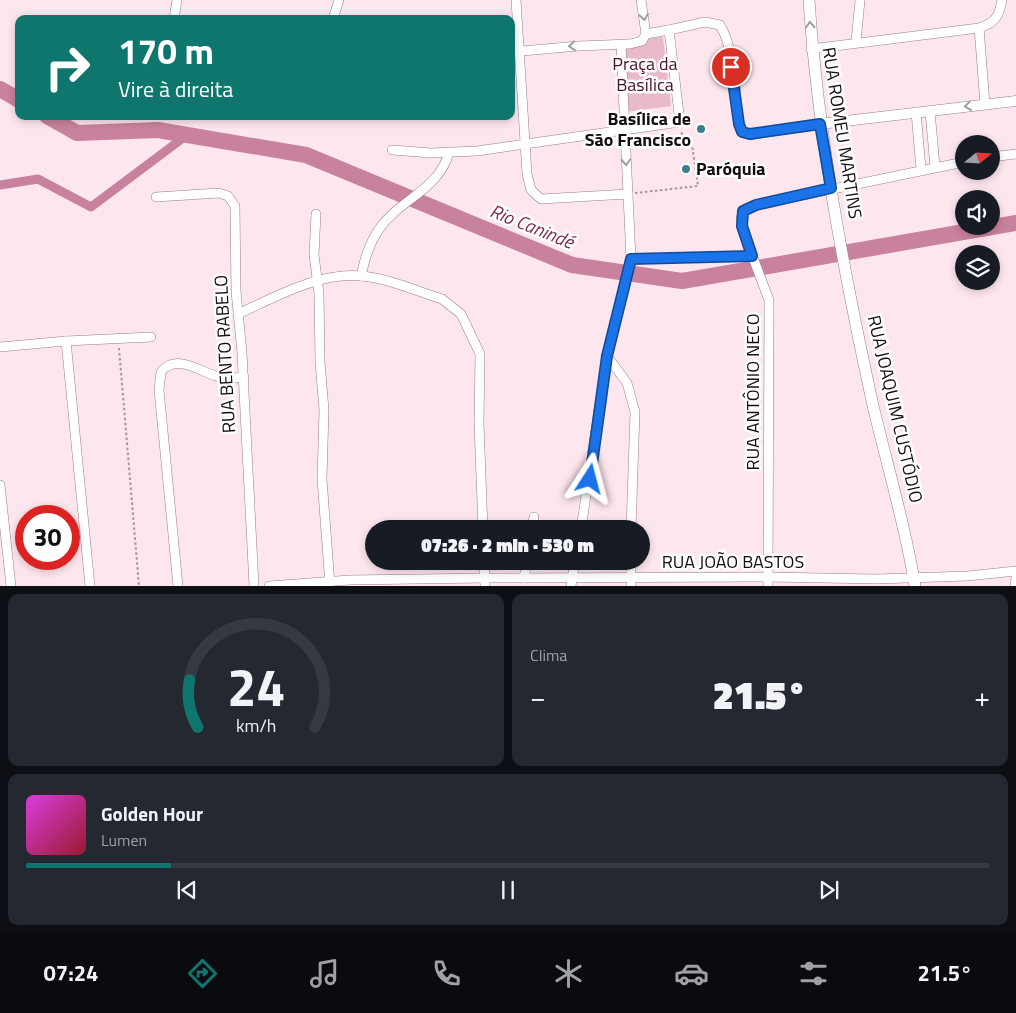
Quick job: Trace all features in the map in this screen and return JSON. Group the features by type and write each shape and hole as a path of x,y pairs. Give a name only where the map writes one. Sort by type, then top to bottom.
{"main road":[{"name":"RUA ROMEU MARTINS","path":"809,0 811,49 820,124 841,241"},
{"name":"RUA JOAQUIM CUSTÓDIO","path":"841,241 872,402 915,581"}],"street":[{"path":"174,15 176,0"},
{"path":"334,15 339,0"},
{"path":"516,0 516,52 528,181 536,196 541,199 628,194"},
{"path":"641,0 646,34"},
{"path":"856,42 860,0"},
{"path":"811,49 979,28 996,20 1000,14 1002,0"},
{"path":"516,52 637,43 646,34 705,22 720,25 729,52 742,132 750,134 1016,101"},
{"path":"979,28 986,104"},
{"path":"392,150 414,152 477,151 680,122 669,30"},
{"path":"582,520 607,356 630,263 631,215 628,194 621,45"},
{"path":"930,111 935,167"},
{"path":"916,112 921,170"},
{"path":"361,276 366,252 380,227 438,177 449,152"},
{"path":"1000,156 1016,154"},
{"path":"831,188 955,164"},
{"name":"RUA ANTÔNIO NECO","path":"768,581 769,300 743,231 741,219 743,211 749,207 831,188"},
{"name":"RUA BENTO RABELO","path":"156,197 207,192 220,193 232,200 235,206 238,314 244,377 254,586"},
{"path":"316,214 314,255 323,391 322,480 330,583"},
{"path":"630,263 753,258"},
{"path":"238,314 317,281 343,276 361,276 442,299 452,305 468,326 480,354 479,424 483,520"},
{"path":"0,347 151,336"},
{"path":"66,341 90,586"},
{"path":"607,356 627,384 635,412 632,520"},
{"path":"178,586 159,390 160,372 167,366 181,364 222,378 244,377"},
{"path":"0,485 11,586"},
{"path":"524,578 525,570"},
{"name":"RUA JOÃO BASTOS","path":"269,586 330,583 485,582 524,578 571,582 915,581 1016,571"},
{"path":"1015,586 1016,577"}],"path":[{"path":"628,194 698,186 692,145 683,139 680,122"},
{"path":"118,338 139,586"}],"green space":[{"name":"Praça da Basílica","path":"663,37 671,106 626,112 618,42"}],"waterway":[{"name":"Rio Canindé","path":"0,89 15,98"},
{"name":"Rio Canindé","path":"54,120 77,133 158,130 306,155 572,265 682,281 1016,223"},
{"path":"0,185 38,179 91,207 187,135"}],"place":[{"name":"Basílica de São Francisco","path":"701,129"},
{"name":"Paróquia","path":"686,169"}],"route":[{"path":"590,479 607,356 631,259 656,260 752,256 742,226 743,211 756,205 831,188 820,124 750,134 742,132 739,124 731,67"}]}
